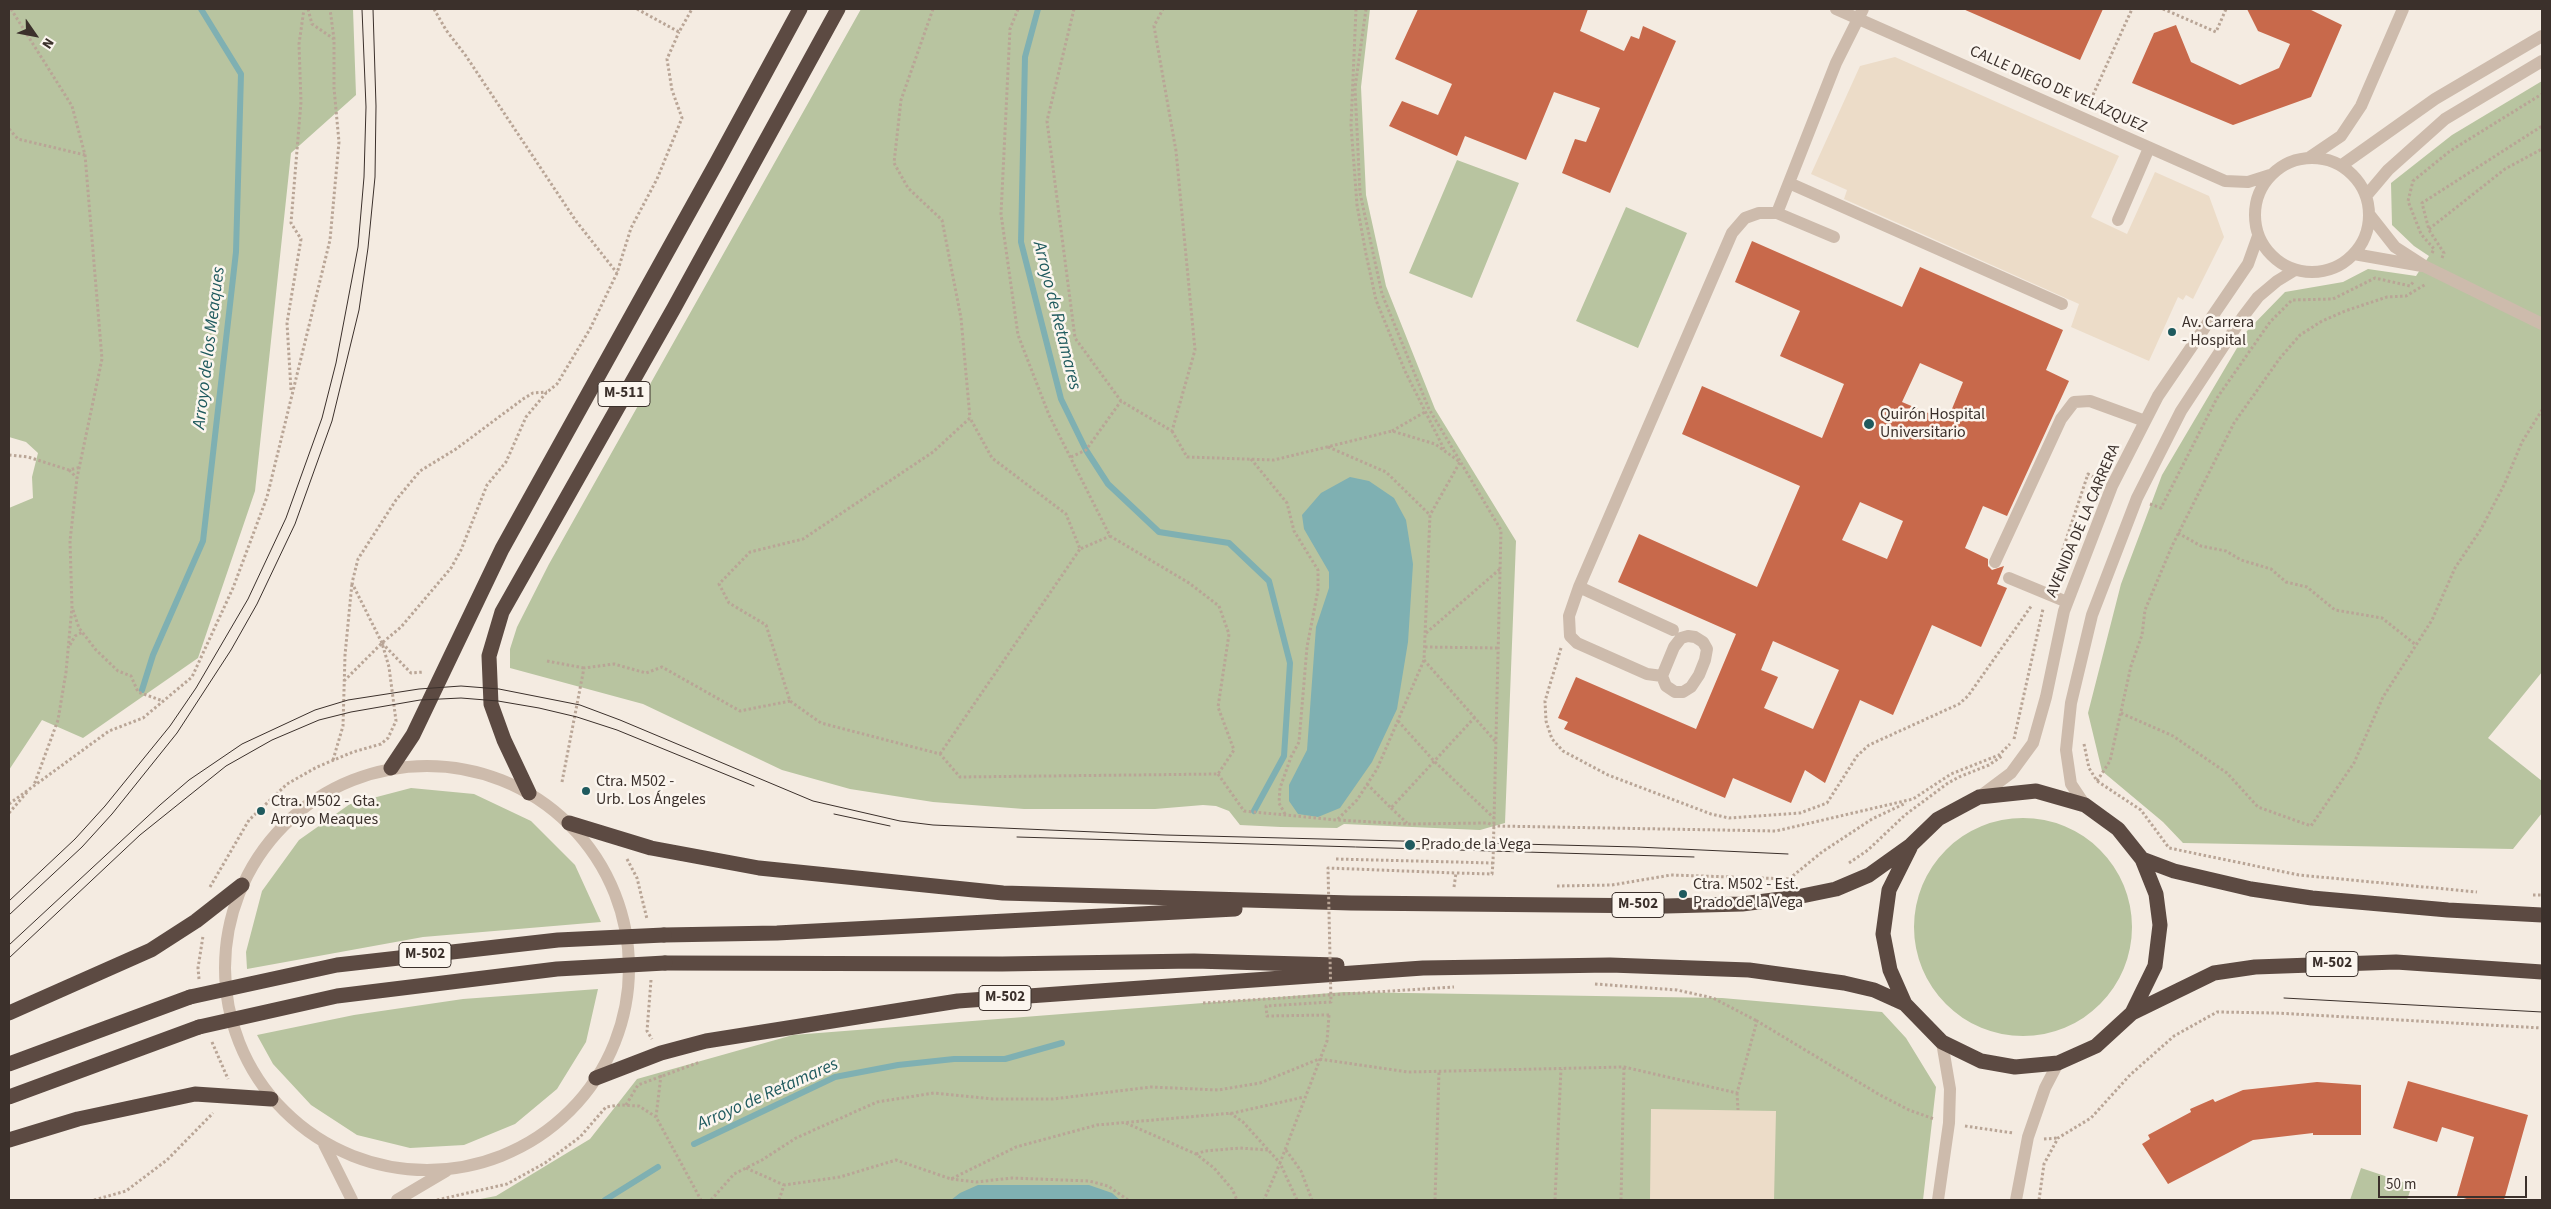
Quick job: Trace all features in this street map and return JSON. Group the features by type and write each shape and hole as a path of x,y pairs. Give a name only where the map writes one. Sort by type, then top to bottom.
{"highway":[{"name":"M-511","path":"391,768 413,735 442,670 502,549 718,162 800,9"},
{"name":"M-511","path":"529,793 504,740 491,704 489,656 502,612 674,308 838,9"},
{"name":"M-502","path":"569,823 651,848 759,868 1003,893 1351,903 1656,906 1742,904 1797,897 1836,889 1869,875 1911,845 1938,819 1979,797 2036,791 2086,805 2118,829 2142,859 2156,894 2160,925 2155,966 2132,1013"},
{"name":"M-502","path":"1911,845 1889,890 1884,934 1890,970 1905,1004 1942,1042 1981,1061 2015,1068 2058,1063 2096,1046 2132,1013 2214,973 2254,967 2396,962 2542,972"},
{"path":"2142,859 2174,871 2203,878 2251,889 2312,898 2448,910 2542,915"},
{"path":"9,1013 151,950 196,921 242,885"},
{"name":"M-502","path":"9,1064 195,991 337,966 558,940 664,934 777,933 1351,903"},
{"name":"M-502","path":"9,1097 204,1031 337,996 558,970 665,963 1002,964 1194,961 1423,968 1610,965 1749,970 1844,983 1874,990 1905,1004"},
{"name":"M-502","path":"596,1078 661,1053 706,1041 958,1001 1423,968"},
{"path":"9,1140 78,1119 195,1094 271,1099"}],"street":[{"name":"CALLE DIEGO DE VELÁZQUEZ","path":"1836,9 1861,14 2149,148 2225,181 2248,182 2270,175"},
{"path":"2310,157 2341,136 2361,106 2403,9"},
{"path":"1777,213 1836,63 1861,14"},
{"path":"2342,165 2435,99 2542,36"},
{"path":"2366,196 2388,170 2445,119 2542,61"},
{"path":"2118,220 2149,148"},
{"path":"2310,157 2342,165 2356,178 2366,196 2369,214 2364,238 2354,254 2340,265 2327,270 2309,272 2295,270 2280,263 2268,253 2258,236 2255,206 2259,191 2270,175 2296,159 2310,157"},
{"path":"1788,183 2062,304"},
{"path":"1662,676 1647,674 1586,648 1574,640 1568,626 1572,602 1732,233 1745,218 1759,214 1777,213 1834,237"},
{"path":"2369,214 2396,247 2426,267 2542,324"},
{"name":"AVENIDA DE LA CARRERA","path":"1979,797 2011,773 2033,743 2046,697 2067,602 2112,486 2158,396 2248,264 2258,236"},
{"path":"2354,254 2426,267"},
{"path":"2086,805 2071,784 2067,759 2071,703 2092,615 2137,498 2181,411 2242,318 2258,297 2276,281 2295,270"},
{"path":"1995,562 2061,419 2074,402 2090,400 2145,421"},
{"path":"2009,578 2067,602"},
{"path":"1579,587 1673,630"},
{"name":"M-511","path":"391,768 463,768 529,793 569,823 603,867 623,918 629,973 620,1028 596,1078 562,1118 520,1148 485,1162 448,1170 397,1169 363,1162 324,1144 296,1124 271,1099 234,1033 224,958 242,885 259,854 282,827 314,800 351,780 391,768"},
{"path":"1938,1200 1949,1123 1950,1089 1942,1042"},
{"path":"2016,1200 2028,1137 2058,1063"},
{"path":"324,1144 352,1200"},
{"path":"396,1200 448,1170"}],"path":[{"path":"9,812 35,784 58,720 72,608 70,541 77,478 102,359 85,155 72,106 11,9"},
{"path":"306,9 312,24 334,39"},
{"path":"291,394 287,323 301,239 290,223 301,102 298,44 306,9"},
{"path":"9,804 108,731 143,718 192,677 232,588 266,497 330,240 338,142 334,88 334,39 330,9"},
{"path":"434,9 446,30 576,221 617,273"},
{"path":"637,9 679,32"},
{"path":"344,681 401,627 450,568 461,550 487,485 506,462 526,417 547,392 557,384 585,337 617,273 631,228 657,179 682,118 672,90 667,59 692,9"},
{"path":"933,9 901,100 894,163 908,188 942,220 961,318 970,418 992,458 1066,514 1080,550"},
{"path":"1018,9 1010,29 1001,214 1018,335 1049,415 1110,536 1189,583 1219,606 1229,634 1218,706 1234,750 1218,774"},
{"path":"1074,9 1047,121 1075,338 1121,401 1172,431 1187,457 1274,460 1392,431 1426,412"},
{"path":"1163,9 1154,26 1176,151 1195,350 1172,431"},
{"path":"1356,9 1351,125 1357,205 1376,300 1405,371 1444,449"},
{"path":"1264,1200 1286,1150 1304,1097 1327,1041 1329,1015 1266,1016 1266,1006 1331,1002 1328,868 1492,874 1493,863 1500,530 1429,409 1382,294 1362,202 1356,88 1366,9"},
{"path":"2093,95 2132,9"},
{"path":"2163,9 2216,32 2226,9"},
{"path":"2137,498 2161,508 2217,398 2270,322 2292,300 2333,299 2375,278 2410,286 2426,267 2434,250 2421,234 2408,201 2413,181 2450,151 2542,94"},
{"path":"2097,781 2110,761 2131,666 2142,635 2145,610 2178,533 2234,423 2275,364 2300,336 2322,321 2345,311 2387,297 2406,296 2424,286 2438,273 2444,252 2429,230 2422,203 2542,126"},
{"path":"9,129 18,139 85,155"},
{"path":"2429,230 2505,169 2542,149"},
{"path":"333,760 343,726 344,681 352,583 358,560 396,500 420,471 456,449 523,399 533,394 547,392"},
{"path":"1070,457 1086,450 1121,401"},
{"path":"2121,713 2173,736 2227,773 2258,807 2312,826 2354,764 2383,697 2432,620 2455,568 2481,529 2504,485 2522,442 2542,410"},
{"path":"970,418 932,452 803,539 750,552 719,584 729,603 766,625 790,701 821,723 940,754 960,777 1218,774"},
{"path":"1392,431 1435,444 1460,462"},
{"path":"1328,447 1386,472 1430,515"},
{"path":"9,455 28,457 69,470 77,478"},
{"path":"1251,459 1287,502 1294,531 1318,570 1318,590 1307,647 1298,742 1290,757 1280,788 1279,804 1285,815"},
{"path":"1338,820 1356,800 1377,769 1424,660 1430,515 1460,462"},
{"path":"69,470 81,466"},
{"path":"1568,626 1545,701 1546,721 1552,739 1563,751 1579,761 1626,783 1711,814 1729,818 1747,818 1800,813 1827,803 1857,756 1869,745 1960,704 1968,696 2042,593 2088,474 2112,486"},
{"path":"2178,533 2201,546 2226,552 2241,560 2271,569 2286,582 2307,587 2335,610 2382,618 2416,644"},
{"path":"940,754 1080,550 1110,536"},
{"path":"1425,633 1500,569"},
{"path":"204,893 211,886 249,820 287,784 333,760 381,744 388,738 396,721 389,667 382,643 352,583"},
{"path":"1789,879 1822,852 1872,819 1913,799 1951,774 1999,755 2014,740 2042,612 2042,593"},
{"path":"72,608 83,632 96,650 118,670 131,676 138,692 163,702"},
{"path":"68,649 74,636 83,632"},
{"path":"382,643 411,673 442,670"},
{"path":"1425,647 1498,648"},
{"path":"1424,660 1496,742"},
{"path":"548,662 584,668 614,664 646,673 662,667 740,711 790,701"},
{"path":"562,782 584,668"},
{"path":"2024,692 2046,697"},
{"path":"1390,808 1475,717"},
{"path":"1398,721 1434,761 1495,819"},
{"path":"2082,735 2089,768 2097,781 2142,810 2169,848 2300,875 2487,893"},
{"path":"1848,864 1919,804 1959,776 1989,765 2006,754 2020,739"},
{"path":"1218,774 1244,811 1338,820 1408,824 1488,823 1495,826 1776,832 1913,799"},
{"path":"1367,784 1408,824"},
{"path":"1913,799 1919,804"},
{"path":"1336,859 1493,863"},
{"path":"1456,873 1454,887 1463,886"},
{"path":"1556,886 1612,885 1671,875 1798,879"},
{"path":"2525,895 2542,895"},
{"path":"195,991 203,937 196,921"},
{"path":"1594,984 1686,992 1714,998 1909,1110 1949,1123 2028,1137 2058,1138"},
{"path":"1197,1002 1458,986"},
{"path":"2039,1200 2044,1164 2058,1138 2091,1118 2130,1075 2174,1036 2217,1012 2276,1013 2542,1028"},
{"path":"1738,1110 1737,1093 1757,1021"},
{"path":"94,1200 126,1192 167,1160 219,1106 232,1106 228,1077 204,1031"},
{"path":"656,1117 662,1076 661,1053"},
{"path":"711,1200 734,1174 796,1138 877,1102 934,1093 993,1099 1053,1099 1151,1087 1218,1090 1260,1083 1319,1059 1408,1072 1624,1067 1737,1093"},
{"path":"626,1106 638,1085 705,1061"},
{"path":"1621,1200 1624,1067"},
{"path":"1555,1200 1561,1069"},
{"path":"1436,1200 1439,1072"},
{"path":"951,1179 1016,1147 1098,1125 1230,1113 1304,1097"},
{"path":"437,1200 507,1184 545,1163 580,1137 606,1107 626,1106 639,1106 656,1117 701,1200"},
{"path":"1230,1113 1242,1122 1280,1163 1297,1200"},
{"path":"1124,1122 1196,1154 1214,1168 1232,1190 1237,1200"},
{"path":"1196,1154 1205,1150 1240,1148 1268,1150"},
{"path":"1286,1150 1301,1172 1312,1200"},
{"path":"746,1168 784,1185 840,1177 896,1160 951,1179 976,1182 1012,1178 1089,1181 1108,1186 1128,1200"},
{"path":"779,1200 784,1185"}],"green space":[{"path":"9,9 353,9 356,95 291,153 255,491 198,658 83,738 42,720 9,770 9,508 33,498 32,477 38,453 26,442 9,437"},
{"path":"861,9 1370,9 1361,87 1366,195 1386,286 1435,409 1516,541 1505,823 1480,830 1344,824 1337,828 1281,827 1240,825 1229,811 1216,806 1203,805 1155,809 1024,809 933,802 850,789 782,770 643,704 510,668 510,649 517,627 549,564"},
{"path":"2542,81 2542,672 2488,738 2542,781 2542,813 2513,849 2183,843 2163,822 2102,771 2088,713 2121,584 2162,475 2247,331 2285,292 2343,282 2368,269 2416,276 2429,256 2414,246 2392,225 2391,183 2452,135"},
{"path":"1457,160 1519,183 1472,298 1409,273"},
{"path":"1626,207 1687,233 1638,348 1576,321"},
{"path":"411,788 474,794 531,821 575,865 601,922 423,937 247,969 246,952 262,891 299,840 350,804"},
{"path":"2023,818 2044,820 2065,826 2084,836 2100,850 2114,866 2124,885 2130,906 2132,927 2130,948 2124,969 2114,988 2100,1004 2084,1018 2065,1028 2044,1034 2023,1036 2002,1034 1981,1028 1962,1018 1946,1004 1932,988 1922,969 1916,948 1914,927 1916,906 1922,885 1932,866 1946,850 1962,836 1981,826 2002,820"},
{"path":"598,989 586,1042 557,1089 515,1124 464,1145 410,1148 357,1135 311,1105 273,1064 257,1035 354,1015 463,999"},
{"path":"1344,992 1722,998 1882,1012 1906,1038 1936,1087 1923,1200 475,1200 496,1196 590,1139 637,1079 793,1035"},
{"path":"2361,1168 2412,1185 2407,1200 2350,1200"}],"shaded area":[{"path":"1895,57 2119,156 2091,217 2127,234 2155,172 2209,196 2224,237 2193,299 2186,295 2183,300 2178,297 2149,361 2071,327 2079,304 1844,199 1847,190 1811,174 1860,66"},
{"path":"1651,1109 1776,1111 1774,1200 1650,1200"}],"water":[{"path":"1350,477 1369,481 1394,498 1406,520 1413,564 1408,642 1397,709 1372,762 1340,808 1318,817 1298,814 1289,801 1289,785 1307,750 1316,627 1329,588 1329,572 1304,529 1302,515 1321,493"},
{"path":"978,1185 1089,1185 1112,1193 1120,1200 951,1200 960,1193"}],"building":[{"path":"1418,9 1588,9 1580,31 1624,51 1631,36 1639,39 1643,26 1676,41 1610,193 1562,173 1575,139 1586,142 1600,108 1554,92 1526,160 1465,136 1457,156 1389,126 1402,101 1438,115 1452,84 1395,59"},
{"path":"1963,9 2103,9 2080,60"},
{"path":"2247,9 2309,9 2342,25 2311,97 2233,125 2132,83 2154,33 2176,25 2191,62 2240,85 2279,68 2290,44 2258,31"},
{"path":"1752,241 1902,307 1920,267 2063,330 2046,370 2069,381 2007,516 1983,506 1965,548 1988,559 1988,566 1992,570 2004,566 1997,584 2007,588 1981,647 1932,625 1893,715 1860,700 1825,783 1805,770 1791,803 1733,778 1725,798 1564,729 1568,722 1558,718 1576,677 1696,729 1736,634 1618,582 1639,534 1757,587 1800,486 1682,434 1702,386 1822,438 1844,384 1780,356 1800,311 1735,282","holes":["1920,363 1963,382 1947,421 1902,402","1860,502 1903,521 1887,559 1842,540","1773,641 1839,670 1813,729 1764,708 1778,677 1761,670"]},
{"path":"2408,1081 2528,1115 2504,1200 2470,1200 2457,1196 2474,1137 2442,1127 2437,1142 2393,1128"},
{"path":"2317,1082 2361,1085 2361,1135 2313,1135 2313,1133 2253,1140 2168,1184 2142,1144 2150,1139 2148,1135 2191,1112 2190,1109 2213,1099 2215,1102 2243,1090"}],"waterway":[{"name":"Arroyo de los Meaques","path":"142,690 153,655 203,541 236,252 241,74 201,9"},
{"name":"Arroyo de Retamares","path":"1038,9 1025,57 1021,242 1061,399 1086,450 1108,484 1159,532 1229,543 1269,581 1290,663 1284,756 1254,811"},
{"name":"Arroyo de Retamares","path":"694,1144 835,1077 898,1065 954,1059 1005,1059 1062,1043"},
{"name":"Arroyo de Retamares","path":"605,1200 658,1167"}],"tram line":[{"path":"9,901 75,839 105,806 170,726 196,688 248,599 286,518 322,418 336,363 358,247 364,177 366,107 362,9"},
{"path":"9,915 82,847 112,814 177,733 231,650 257,604 295,524 332,421 359,310 368,248 375,177 376,106 373,9"},
{"path":"9,945 160,805 189,780 242,744 315,710 348,700 419,689 461,686 499,689 580,705 813,801 900,821 933,825 1165,835 1637,847 1788,854"},
{"path":"9,958 140,835 226,766 272,740 319,720 351,712 420,700 461,698 498,701 539,708 577,717 617,730 754,786"},
{"path":"834,814 890,826"},
{"path":"1017,837 1694,857"},
{"path":"2284,998 2542,1012"}],"place":[{"name":"Av. Carrera - Hospital","path":"2172,332"},
{"name":"Quirón Hospital Universitario","path":"1869,424"},
{"name":"Ctra. M502 - Urb. Los Ángeles","path":"586,791"},
{"name":"Ctra. M502 - Gta. Arroyo Meaques","path":"261,811"},
{"name":"Prado de la Vega","path":"1410,845"},
{"name":"Ctra. M502 - Est. Prado de la Vega","path":"1683,894"}]}
